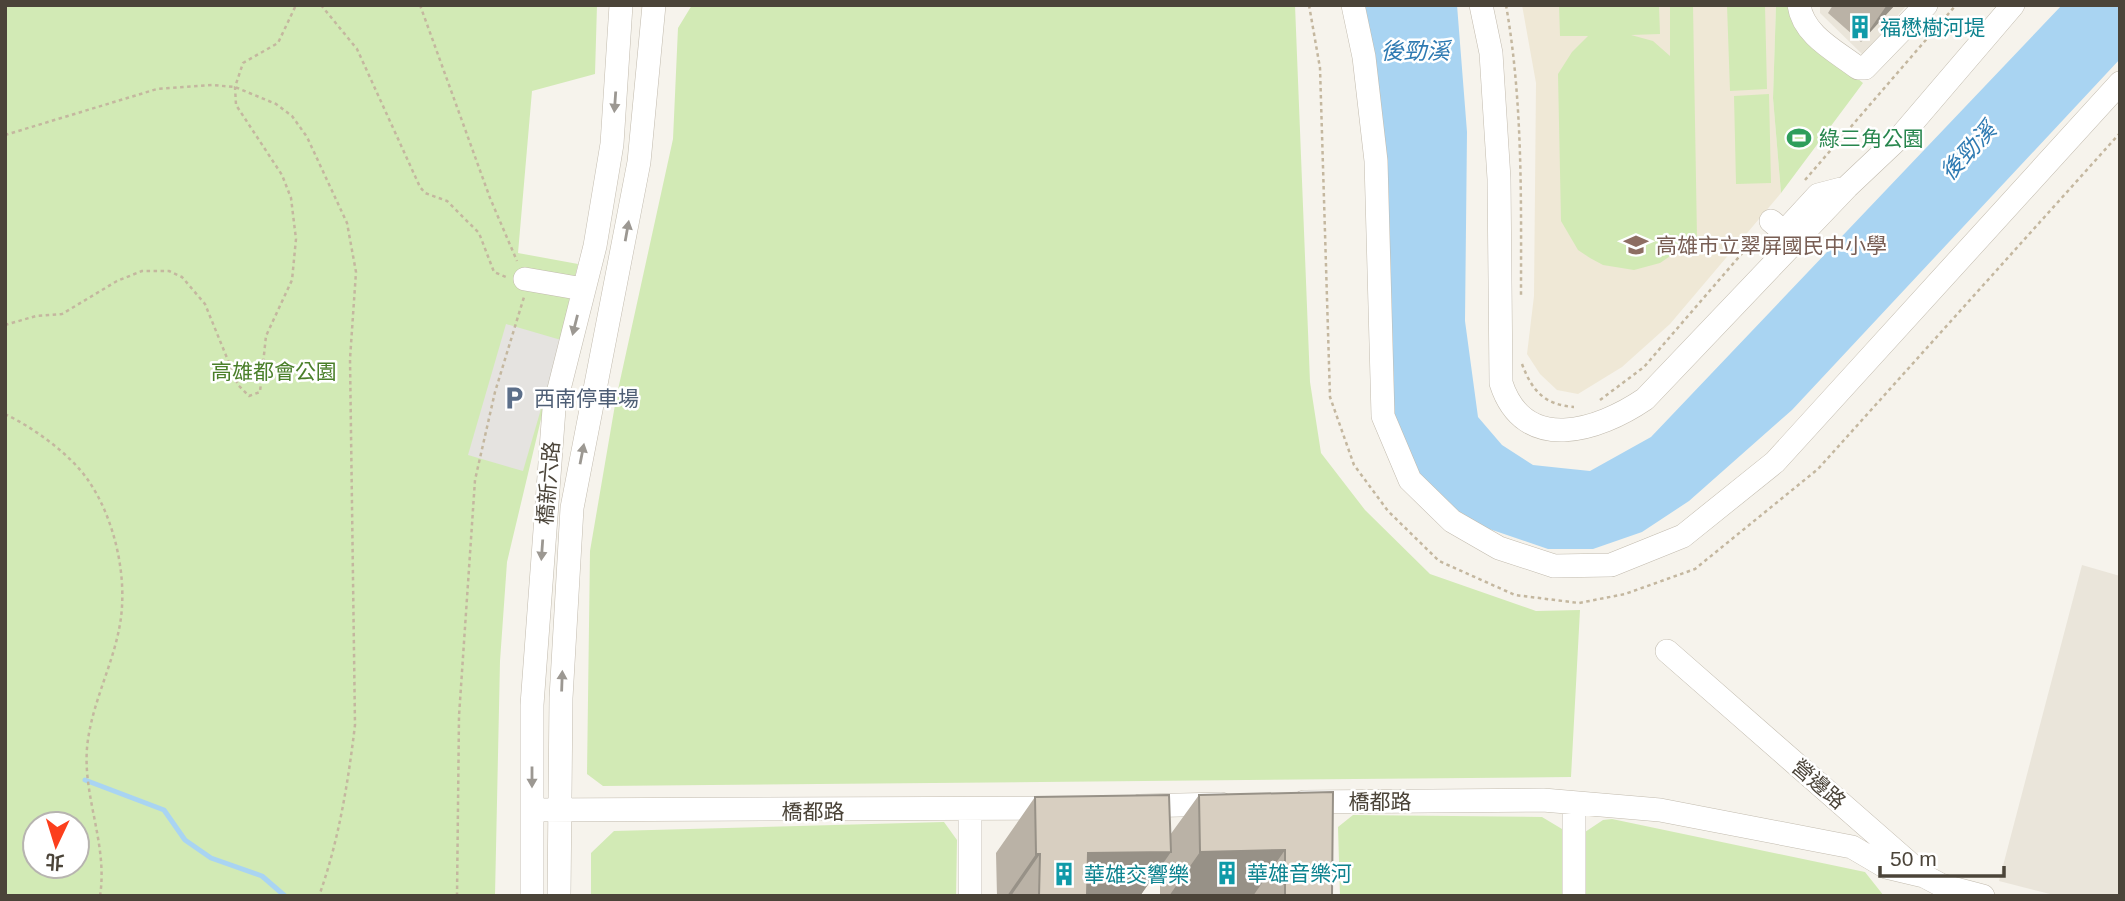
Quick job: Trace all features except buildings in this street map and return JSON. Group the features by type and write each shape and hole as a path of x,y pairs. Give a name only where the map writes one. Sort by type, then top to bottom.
{"street":[{"name":"橋新六路","path":"532,896 532,705 553,423 595,246 612,144 621,5"},
{"name":"橋新六路","path":"559,896 564,634 572,508 639,162 654,5"},
{"path":"1353,5 1364,57 1376,161 1383,416 1410,480 1452,521 1499,548 1554,566 1611,565 1683,537 1775,462 2120,83"},
{"path":"1481,5 1491,53 1499,179 1500,383 1505,397 1531,423 1553,431 1577,430 1626,412 1645,399 1847,187 1901,136 2013,5"},
{"path":"1799,5 1800,16 1811,32 1858,68 1865,68 1926,5"},
{"path":"1770,221 1784,232 1818,195 1847,187"},
{"path":"525,279 583,289"},
{"name":"營邊路","path":"1667,651 1924,876 1941,885 1983,896"},
{"path":"1329,801 1329,828"},
{"name":"橋都路","path":"1287,802 1574,803 1660,810 1852,847 1886,867 1924,876"},
{"path":"1122,806 1246,803"},
{"path":"1574,803 1574,896"},
{"name":"橋都路","path":"531,810 970,810 1080,807"},
{"path":"970,810 970,896"}],"path":[{"path":"5,325 36,316 62,314 117,281 142,271 169,271 182,277 205,304 238,385 249,396 260,392 266,336 292,280 296,239 291,198 271,154 236,106 235,87 243,63 262,54 284,36 296,5"},
{"path":"321,5 357,49 420,187 446,201 479,233 495,272 501,276 525,279"},
{"path":"420,5 490,198 525,279 523,302 495,392 475,480 459,716 457,896"},
{"path":"1309,5 1320,68 1330,397 1338,420 1354,465 1388,512 1439,561 1515,595 1579,603 1625,594 1695,569 1818,469 2120,133"},
{"path":"1506,5 1515,54 1520,120 1521,298"},
{"path":"1804,181 1917,46 1956,5"},
{"path":"5,135 157,89 193,85 235,87 276,104 299,125 347,223 356,272 350,359 355,725 335,846 319,896"},
{"path":"1590,404 1600,400 1643,367 1770,221"},
{"path":"1522,352 1522,366 1540,397 1551,404 1579,407"},
{"path":"5,414 38,434 87,479 104,509 118,558 124,596 120,626 92,717 87,751 88,783 102,851 100,896"}],"shaded area":[{"name":"高雄市立翠屏國民中小學","path":"1522,5 1776,5 1773,98 1781,193 1670,324 1622,367 1578,394 1557,390 1540,374 1527,354 1534,296 1536,83"},
{"path":"1820,5 1907,5 1863,55 1820,13"},
{"name":"西南停車場","path":"506,324 561,340 523,471 468,455"},
{"path":"2082,565 2120,576 2120,896 2058,896 1999,881"}],"green space":[{"name":"高雄都會公園","path":"5,5 597,5 595,74 532,91 518,253 578,264 507,562 500,661 495,896 5,896"},
{"path":"692,5 1295,5 1310,382 1321,453 1365,510 1430,574 1536,611 1580,610 1571,777 603,786 587,774 590,551 616,399 673,139 678,28"},
{"path":"1559,5 1659,5 1660,34 1631,35 1653,41 1670,56 1670,5 1693,5 1697,238 1660,263 1634,270 1603,265 1578,250 1561,221 1558,74 1572,52 1588,36 1560,36"},
{"path":"1727,5 1765,5 1767,89 1730,91"},
{"name":"綠三角公園","path":"1776,5 1793,5 1804,34 1863,83 1781,193 1773,98"},
{"path":"1769,94 1771,183 1736,184 1734,96"},
{"path":"1353,815 1542,817 1562,829 1562,896 1340,896 1338,827"},
{"path":"1612,819 1865,872 1884,896 1581,896 1582,834 1603,820"},
{"path":"944,822 957,840 956,896 591,896 591,853 614,831"}],"water":[{"name":"後勁溪","path":"1364,5 1457,5 1467,132 1465,321 1478,417 1502,445 1533,465 1590,471 1651,437 2062,5 2120,5 2120,59 1792,410 1689,501 1642,532 1593,549 1548,549 1466,521 1410,468 1388,405"}],"waterway":[{"path":"85,780 164,810 185,840 211,858 262,876 285,896"}],"place":[{"name":"福懋樹河堤","path":"1860,27"},
{"name":"綠三角公園","path":"1799,138"},
{"name":"高雄市立翠屏國民中小學","path":"1636,245"},
{"name":"西南停車場","path":"514,398"},
{"name":"華雄音樂河","path":"1227,873"},
{"name":"華雄交響樂","path":"1064,874"}]}
